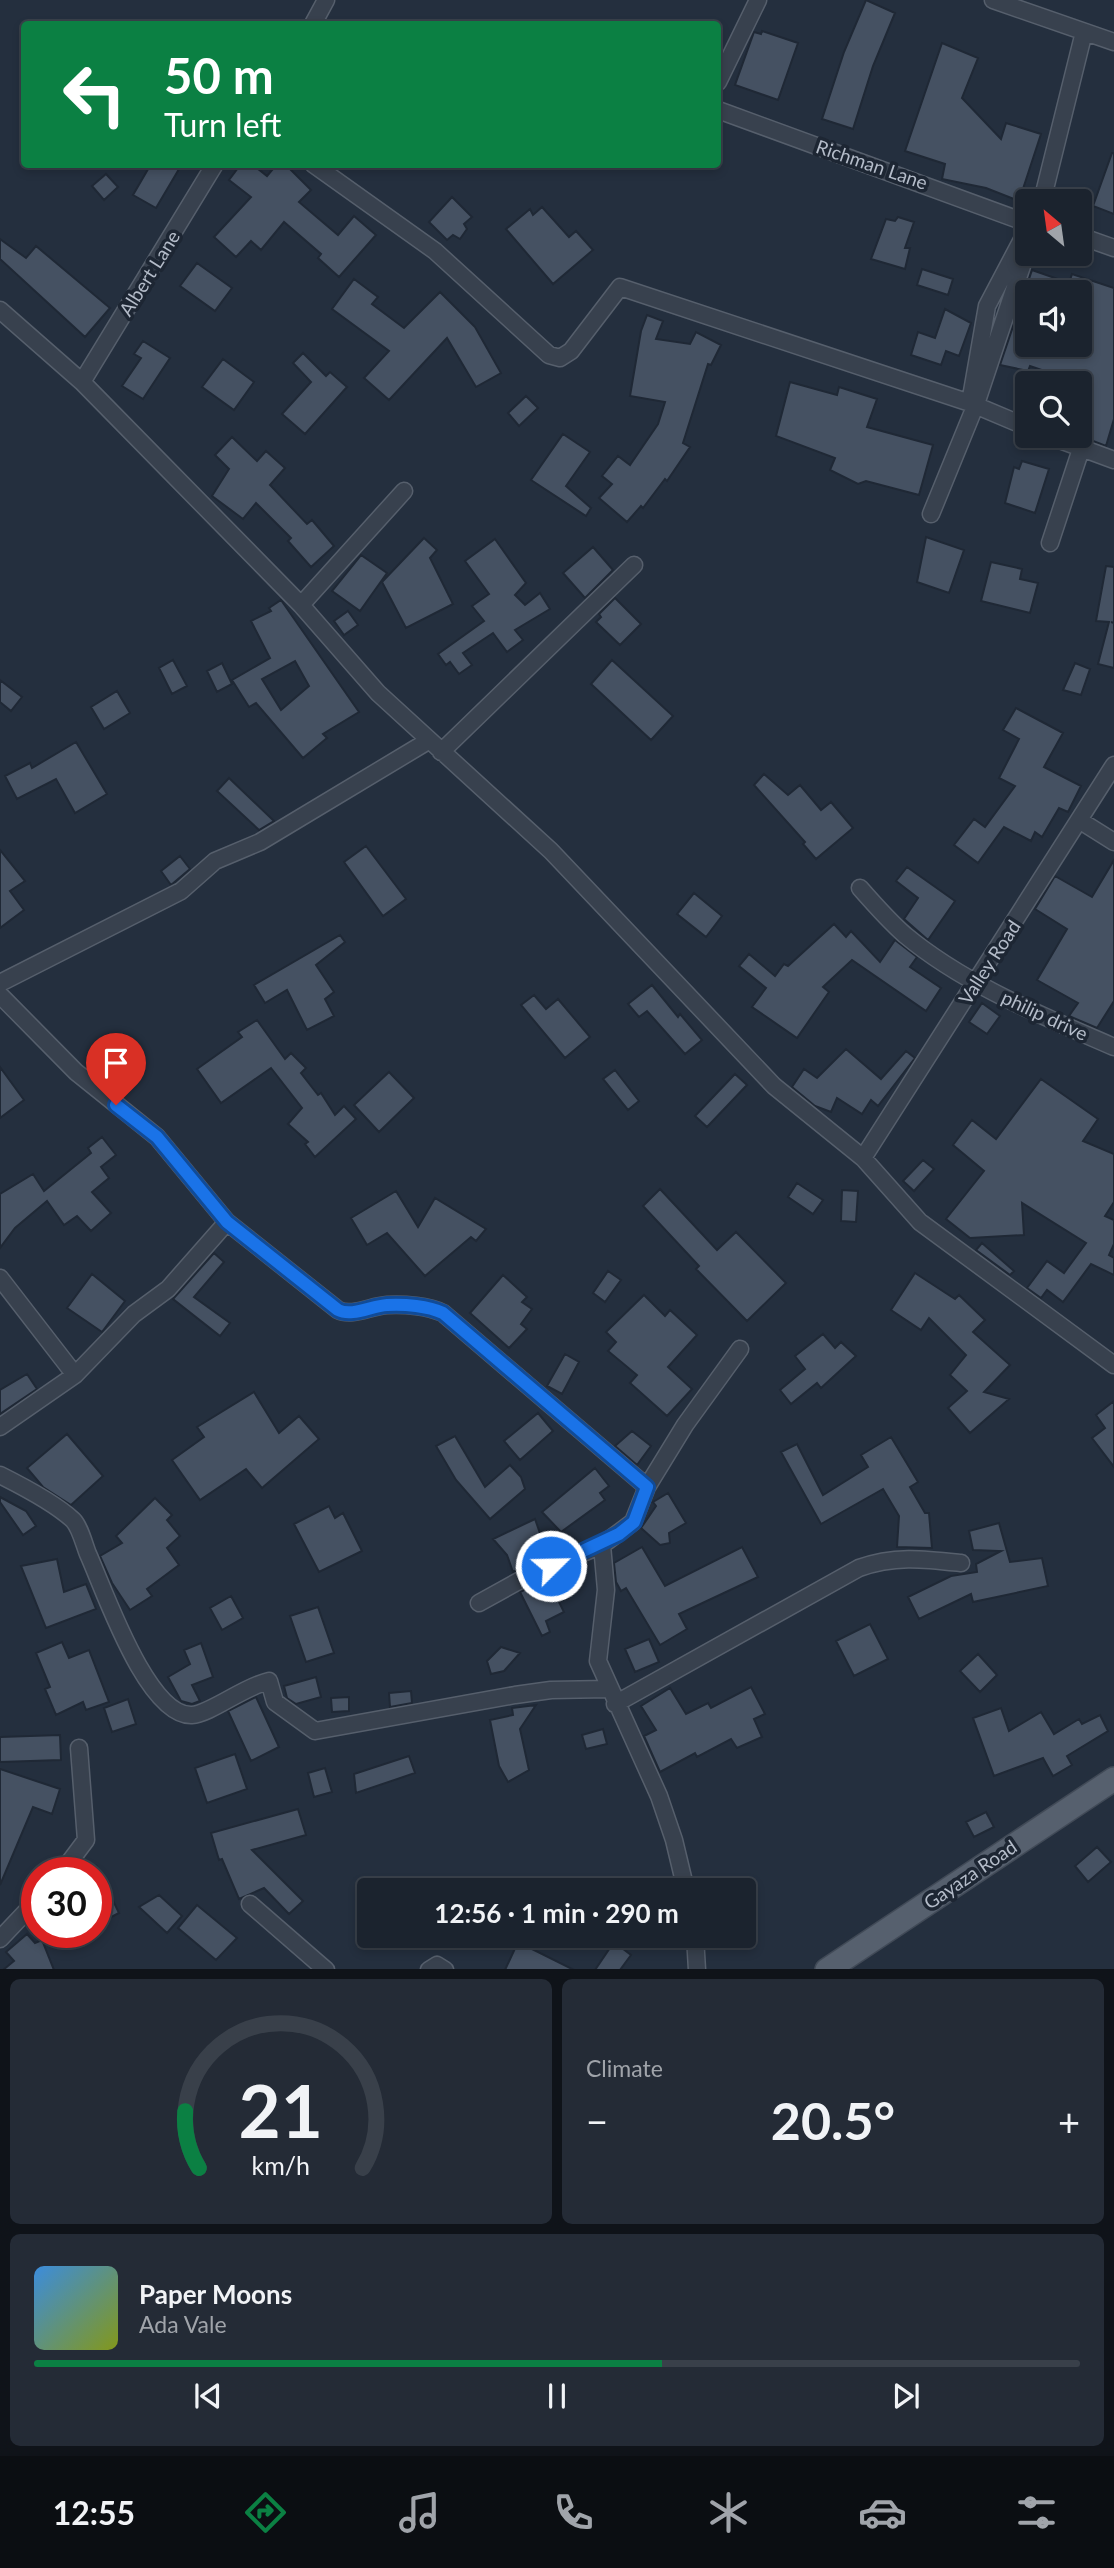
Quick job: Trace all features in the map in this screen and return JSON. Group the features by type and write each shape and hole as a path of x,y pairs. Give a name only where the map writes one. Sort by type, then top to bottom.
{"main road":[{"name":"Gayaza Road","path":"827,1969 1114,1779"}],"street":[{"path":"315,21 326,0"},
{"path":"721,76 758,0"},
{"path":"993,0 1114,42"},
{"path":"1045,189 1084,32"},
{"path":"721,111 1015,217"},
{"name":"Albert Lane","path":"82,382 213,168"},
{"path":"319,168 435,251 549,355 560,358 571,351 620,287 973,404 1015,422"},
{"path":"1092,240 1114,248"},
{"path":"973,404 987,306 1015,253"},
{"path":"930,514 973,404 1022,266"},
{"path":"0,310 82,382 301,605 378,693 551,851 774,1086 863,1158 920,1222 1114,1364"},
{"path":"1051,543 1081,449 1114,460"},
{"path":"301,605 404,491"},
{"path":"0,983 181,891 215,861 260,842 434,746 634,565"},
{"name":"Valley Road","path":"863,1158 1114,765"},
{"path":"1079,820 1114,842"},
{"name":"philip drive","path":"860,888 903,934 976,982 1114,1047"},
{"path":"0,995 76,1072 157,1137 227,1222 344,1313 390,1305 434,1308 443,1313 647,1487"},
{"path":"0,1427 75,1375 134,1314 168,1289 227,1222"},
{"path":"0,1278 75,1375"},
{"path":"479,1602 526,1577 601,1545 634,1522 647,1487 704,1395 740,1349"},
{"path":"0,1475 74,1521 140,1672 156,1694 178,1712 189,1716 198,1714 240,1691 270,1681 275,1702 315,1731 515,1695 551,1690 608,1689"},
{"path":"601,1545 606,1590 598,1661 608,1689 659,1796 683,1878"},
{"path":"615,1704 859,1568 877,1562 908,1558 961,1563"},
{"path":"73,1857 86,1840 79,1748"},
{"path":"250,1904 326,1969"},
{"path":"0,1939 21,1917"},
{"path":"696,1948 697,1969"},
{"path":"429,1969 437,1965 445,1969"}],"building":[{"path":"866,0 895,13 873,66 853,129 822,119 844,52"},
{"path":"762,31 798,43 778,100 735,85 754,32 761,34"},
{"path":"942,43 978,58 962,98 1001,139 1006,123 1041,134 1023,189 1015,189 1015,199 986,188 942,179 945,164 905,151"},
{"path":"1114,153 1114,214 1093,206"},
{"path":"149,168 180,168 156,208 133,195"},
{"path":"238,168 257,168 267,176 274,168 289,168 311,190 299,202 338,235 354,216 376,235 339,277 318,258 321,254 284,222 261,250 251,241 236,257 214,237 251,197 229,180"},
{"path":"106,174 118,187 104,200 92,186"},
{"path":"452,197 472,217 464,224 467,229 460,239 453,235 447,240 429,222"},
{"path":"542,207 569,237 576,231 593,250 553,284 506,229 530,209 533,215"},
{"path":"898,217 914,222 905,248 910,248 905,269 871,259 886,219 895,221"},
{"path":"0,239 26,258 36,246 110,308 85,337 0,259"},
{"path":"197,263 232,288 215,311 180,286"},
{"path":"922,269 953,279 948,295 917,285"},
{"path":"1032,270 1060,280 1029,280"},
{"path":"1072,274 1090,280 1070,280"},
{"path":"354,279 378,297 372,304 404,328 440,292 475,327 501,373 476,387 447,338 389,400 364,378 389,351 332,309"},
{"path":"1092,281 1114,288 1114,419 1106,446 1092,441 1092,371 1045,371 1030,366 1028,371 1000,365 1015,320 1015,357 1092,357"},
{"path":"945,309 971,323 959,356 946,351 941,365 911,355 918,332 935,338"},
{"path":"647,315 663,321 656,339 690,344 696,332 721,345 711,365 708,364 683,443 690,447 667,481 665,479 643,508 641,506 627,522 599,498 612,484 602,476 618,456 630,465 658,424 665,402 630,396 641,331"},
{"path":"143,341 170,358 143,399 122,386 141,358 134,354"},
{"path":"303,353 326,376 330,372 347,387 305,434 282,414 311,382 293,363"},
{"path":"223,359 254,382 234,410 202,387"},
{"path":"790,382 837,395 839,387 877,399 867,427 933,445 919,495 866,481 858,484 830,470 835,458 776,436"},
{"path":"526,396 538,408 519,426 508,413"},
{"path":"563,434 590,452 566,486 591,508 586,516 531,480"},
{"path":"232,437 257,461 266,451 285,468 270,485 307,524 312,520 334,546 311,567 288,541 291,538 256,503 243,519 212,496 229,469 215,455"},
{"path":"1022,461 1049,469 1035,513 1005,503 1014,467 1019,469"},
{"path":"926,537 964,550 949,593 917,582"},
{"path":"424,538 437,550 430,558 453,604 406,628 382,582"},
{"path":"495,539 526,583 515,595 525,605 540,593 550,609 515,630 523,640 507,652 493,633 463,653 472,665 459,674 450,662 446,665 438,654 484,621 472,606 489,594 465,561"},
{"path":"593,547 613,570 585,598 563,573"},
{"path":"361,555 387,573 360,611 332,591"},
{"path":"991,562 1022,569 1020,579 1038,583 1030,613 981,601"},
{"path":"1106,566 1114,567 1114,668 1098,664 1109,622 1096,621"},
{"path":"615,598 641,624 620,645 596,622 601,617 599,614"},
{"path":"281,600 359,712 323,734 327,738 303,758 256,703 249,707 232,680 270,658 251,621 271,611 269,608","holes":["295,661 309,686 281,710 262,679"]},
{"path":"348,611 358,625 344,635 334,621"},
{"path":"173,660 187,686 172,694 159,668"},
{"path":"612,660 673,716 651,740 591,684"},
{"path":"222,663 232,684 217,692 207,671"},
{"path":"1075,663 1090,669 1081,695 1063,690"},
{"path":"0,680 22,697 11,711 0,702"},
{"path":"117,691 130,713 104,729 91,707"},
{"path":"1016,708 1063,733 1044,767 1081,786 1068,812 1059,808 1042,837 1035,832 1031,841 1004,827 978,863 954,845 974,819 985,827 1015,786 999,778 1019,739 1003,730"},
{"path":"76,742 107,794 75,813 56,779 17,799 5,776 30,763 32,768"},
{"path":"764,774 788,795 800,785 821,810 831,802 853,828 816,859 803,844 805,842 754,785"},
{"path":"229,778 274,821 259,830 217,791"},
{"path":"366,846 406,899 383,916 344,862"},
{"path":"0,850 25,881 10,891 24,910 0,928"},
{"path":"180,856 190,869 171,885 161,871"},
{"path":"1114,860 1114,1001 1097,1028 1069,1016 1078,1003 1037,980 1067,929 1035,909 1055,876 1092,897"},
{"path":"907,867 955,901 928,940 904,919 918,898 896,881"},
{"path":"694,893 722,916 706,937 677,914"},
{"path":"834,924 846,937 851,931 880,962 895,940 917,957 910,967 941,988 926,1011 852,960 823,987 829,992 797,1038 752,1007 766,988 739,966 749,954 775,976 784,964 788,966"},
{"path":"340,935 345,942 316,965 334,992 325,999 334,1016 307,1030 287,990 265,1003 254,985"},
{"path":"652,985 678,1017 680,1014 702,1040 685,1054 647,1011 639,1017 628,1004"},
{"path":"534,995 546,1009 558,999 590,1037 565,1058 521,1005"},
{"path":"982,1003 1000,1016 987,1034 969,1022"},
{"path":"257,1020 285,1059 291,1053 306,1068 301,1073 318,1095 321,1093 335,1115 344,1106 356,1119 315,1157 305,1144 308,1142 288,1124 302,1108 271,1068 221,1103 197,1069 242,1037 238,1032"},
{"path":"846,1049 881,1079 906,1051 915,1058 878,1106 871,1100 862,1114 837,1098 831,1112 815,1106 792,1087 804,1069 817,1078"},
{"path":"0,1067 24,1100 0,1118"},
{"path":"615,1070 639,1101 628,1110 603,1079"},
{"path":"389,1072 414,1098 379,1132 354,1105"},
{"path":"735,1074 747,1085 707,1127 695,1116"},
{"path":"1041,1079 1098,1119 1083,1141 1114,1154 1114,1202 1105,1216 1114,1220 1114,1244 1109,1255 1114,1258 1114,1275 1091,1264 1063,1302 1047,1290 1041,1298 1027,1288 1047,1261 1064,1273 1086,1243 1022,1203 1024,1235 970,1238 946,1219 984,1171 953,1145 972,1120 996,1139"},
{"path":"102,1137 116,1155 101,1167 109,1178 92,1192 111,1213 91,1231 77,1216 64,1225 47,1201 15,1228 0,1248 0,1194 33,1174 44,1191 91,1153 88,1148"},
{"path":"923,1160 934,1169 914,1191 903,1181"},
{"path":"797,1183 823,1200 813,1214 788,1197"},
{"path":"660,1189 717,1250 736,1232 786,1283 747,1321 696,1269 699,1266 643,1206"},
{"path":"842,1190 858,1191 856,1222 841,1221"},
{"path":"396,1191 418,1227 435,1198 486,1229 476,1241 471,1237 425,1276 387,1233 367,1245 351,1218"},
{"path":"982,1243 1014,1271 1010,1275 976,1250"},
{"path":"214,1253 224,1262 194,1297 230,1323 220,1336 173,1299"},
{"path":"608,1271 621,1280 605,1302 593,1293"},
{"path":"915,1273 955,1299 959,1295 985,1320 973,1332 1010,1365 984,1392 1009,1399 970,1433 948,1408 967,1391 950,1375 966,1355 929,1318 921,1330 891,1310"},
{"path":"92,1274 125,1301 102,1332 67,1308"},
{"path":"503,1275 527,1297 522,1302 532,1309 521,1324 527,1329 509,1348 470,1313"},
{"path":"644,1295 665,1316 670,1310 697,1335 668,1367 692,1389 667,1416 630,1383 637,1375 608,1351 616,1342 606,1332"},
{"path":"823,1334 835,1348 841,1342 856,1356 821,1388 817,1383 791,1404 780,1390 805,1369 795,1356"},
{"path":"565,1354 579,1362 562,1394 547,1386"},
{"path":"27,1374 37,1389 0,1414 0,1390"},
{"path":"254,1392 279,1433 299,1416 319,1439 262,1488 246,1469 200,1500 172,1460 204,1437 197,1427"},
{"path":"1114,1401 1114,1467 1092,1438 1105,1428 1096,1415"},
{"path":"538,1413 553,1431 520,1460 504,1441"},
{"path":"632,1431 651,1446 637,1465 615,1446"},
{"path":"67,1434 103,1476 71,1505 43,1487 27,1468"},
{"path":"455,1436 485,1487 510,1465 521,1477 525,1489 490,1519 456,1480 436,1446"},
{"path":"891,1437 918,1482 910,1487 925,1513 929,1513 932,1548 897,1547 899,1516 883,1489 821,1524 781,1452 797,1444 823,1495 868,1467 861,1455"},
{"path":"595,1468 609,1486 600,1493 605,1500 561,1532 542,1512"},
{"path":"668,1493 686,1523 669,1533 670,1543 660,1545 641,1528 656,1506 653,1502"},
{"path":"0,1497 26,1511 36,1526 23,1535 0,1502"},
{"path":"155,1498 172,1515 167,1520 180,1536 167,1548 179,1565 147,1589 152,1596 130,1610 112,1583 100,1556 122,1543 116,1536"},
{"path":"329,1506 335,1518 343,1513 362,1551 319,1572 294,1524"},
{"path":"535,1519 548,1556 513,1572 507,1555 493,1539"},
{"path":"999,1523 1010,1562 1042,1558 1048,1586 973,1602 971,1594 919,1619 908,1597 951,1576 977,1572 976,1564 1001,1551 973,1550 969,1531"},
{"path":"642,1547 665,1586 742,1547 758,1577 679,1614 687,1629 660,1645 626,1588 621,1591 616,1582 614,1563"},
{"path":"57,1559 64,1592 86,1584 96,1609 46,1628 21,1566"},
{"path":"535,1585 537,1593 551,1586 564,1612 546,1621 550,1632 542,1636 520,1592"},
{"path":"231,1596 243,1618 222,1630 210,1608"},
{"path":"318,1607 334,1653 306,1662 290,1616"},
{"path":"870,1624 888,1659 854,1676 836,1641"},
{"path":"649,1639 659,1662 635,1672 625,1649"},
{"path":"62,1642 69,1658 89,1650 109,1702 86,1710 83,1702 56,1715 45,1689 50,1687 36,1653"},
{"path":"201,1643 213,1677 192,1685 200,1701 192,1704 181,1701 168,1677 190,1664 184,1650"},
{"path":"501,1647 520,1653 504,1671 491,1674 487,1661"},
{"path":"978,1654 997,1675 980,1692 960,1671"},
{"path":"316,1677 321,1697 296,1704 287,1698 284,1686"},
{"path":"751,1687 765,1714 754,1719 762,1737 737,1748 731,1739 697,1757 695,1753 660,1772 644,1736 656,1730 641,1706 670,1688 686,1714 708,1703 711,1708"},
{"path":"411,1691 412,1703 390,1707 389,1693"},
{"path":"256,1697 279,1747 251,1761 228,1711"},
{"path":"349,1697 349,1711 332,1712 331,1698"},
{"path":"128,1699 136,1724 112,1732 104,1708"},
{"path":"536,1705 520,1729 529,1770 508,1782 499,1766 490,1720 513,1715 512,1708"},
{"path":"1001,1708 1009,1731 1041,1712 1054,1734 1079,1719 1082,1724 1100,1715 1108,1731 1067,1756 1072,1765 1053,1776 1043,1758 994,1776 973,1718"},
{"path":"603,1729 607,1744 586,1749 582,1735"},
{"path":"60,1735 61,1760 0,1762 0,1737"},
{"path":"235,1754 247,1789 207,1803 195,1768"},
{"path":"409,1756 415,1773 356,1793 354,1774"},
{"path":"325,1768 332,1792 314,1797 308,1773"},
{"path":"0,1769 60,1789 52,1814 33,1807 0,1885"},
{"path":"298,1809 306,1835 252,1850 303,1901 289,1914 264,1888 239,1899 222,1859 219,1860 211,1833"},
{"path":"986,1812 994,1827 974,1837 966,1822"},
{"path":"1097,1847 1111,1862 1088,1882 1075,1866"},
{"path":"159,1895 182,1916 167,1933 139,1907"},
{"path":"112,1898 119,1913 112,1917"},
{"path":"197,1905 237,1938 216,1960 178,1928"},
{"path":"21,1939 21,1948 45,1948 54,1969 4,1969 14,1961 6,1952"},
{"path":"515,1948 530,1948 572,1969 505,1969"},
{"path":"610,1948 622,1948 631,1955 621,1969 596,1969"}],"route":[{"path":"116,1105 157,1137 227,1222 338,1310 349,1313 390,1305 434,1308 443,1313 647,1487 634,1522 601,1545 551,1566"}]}
